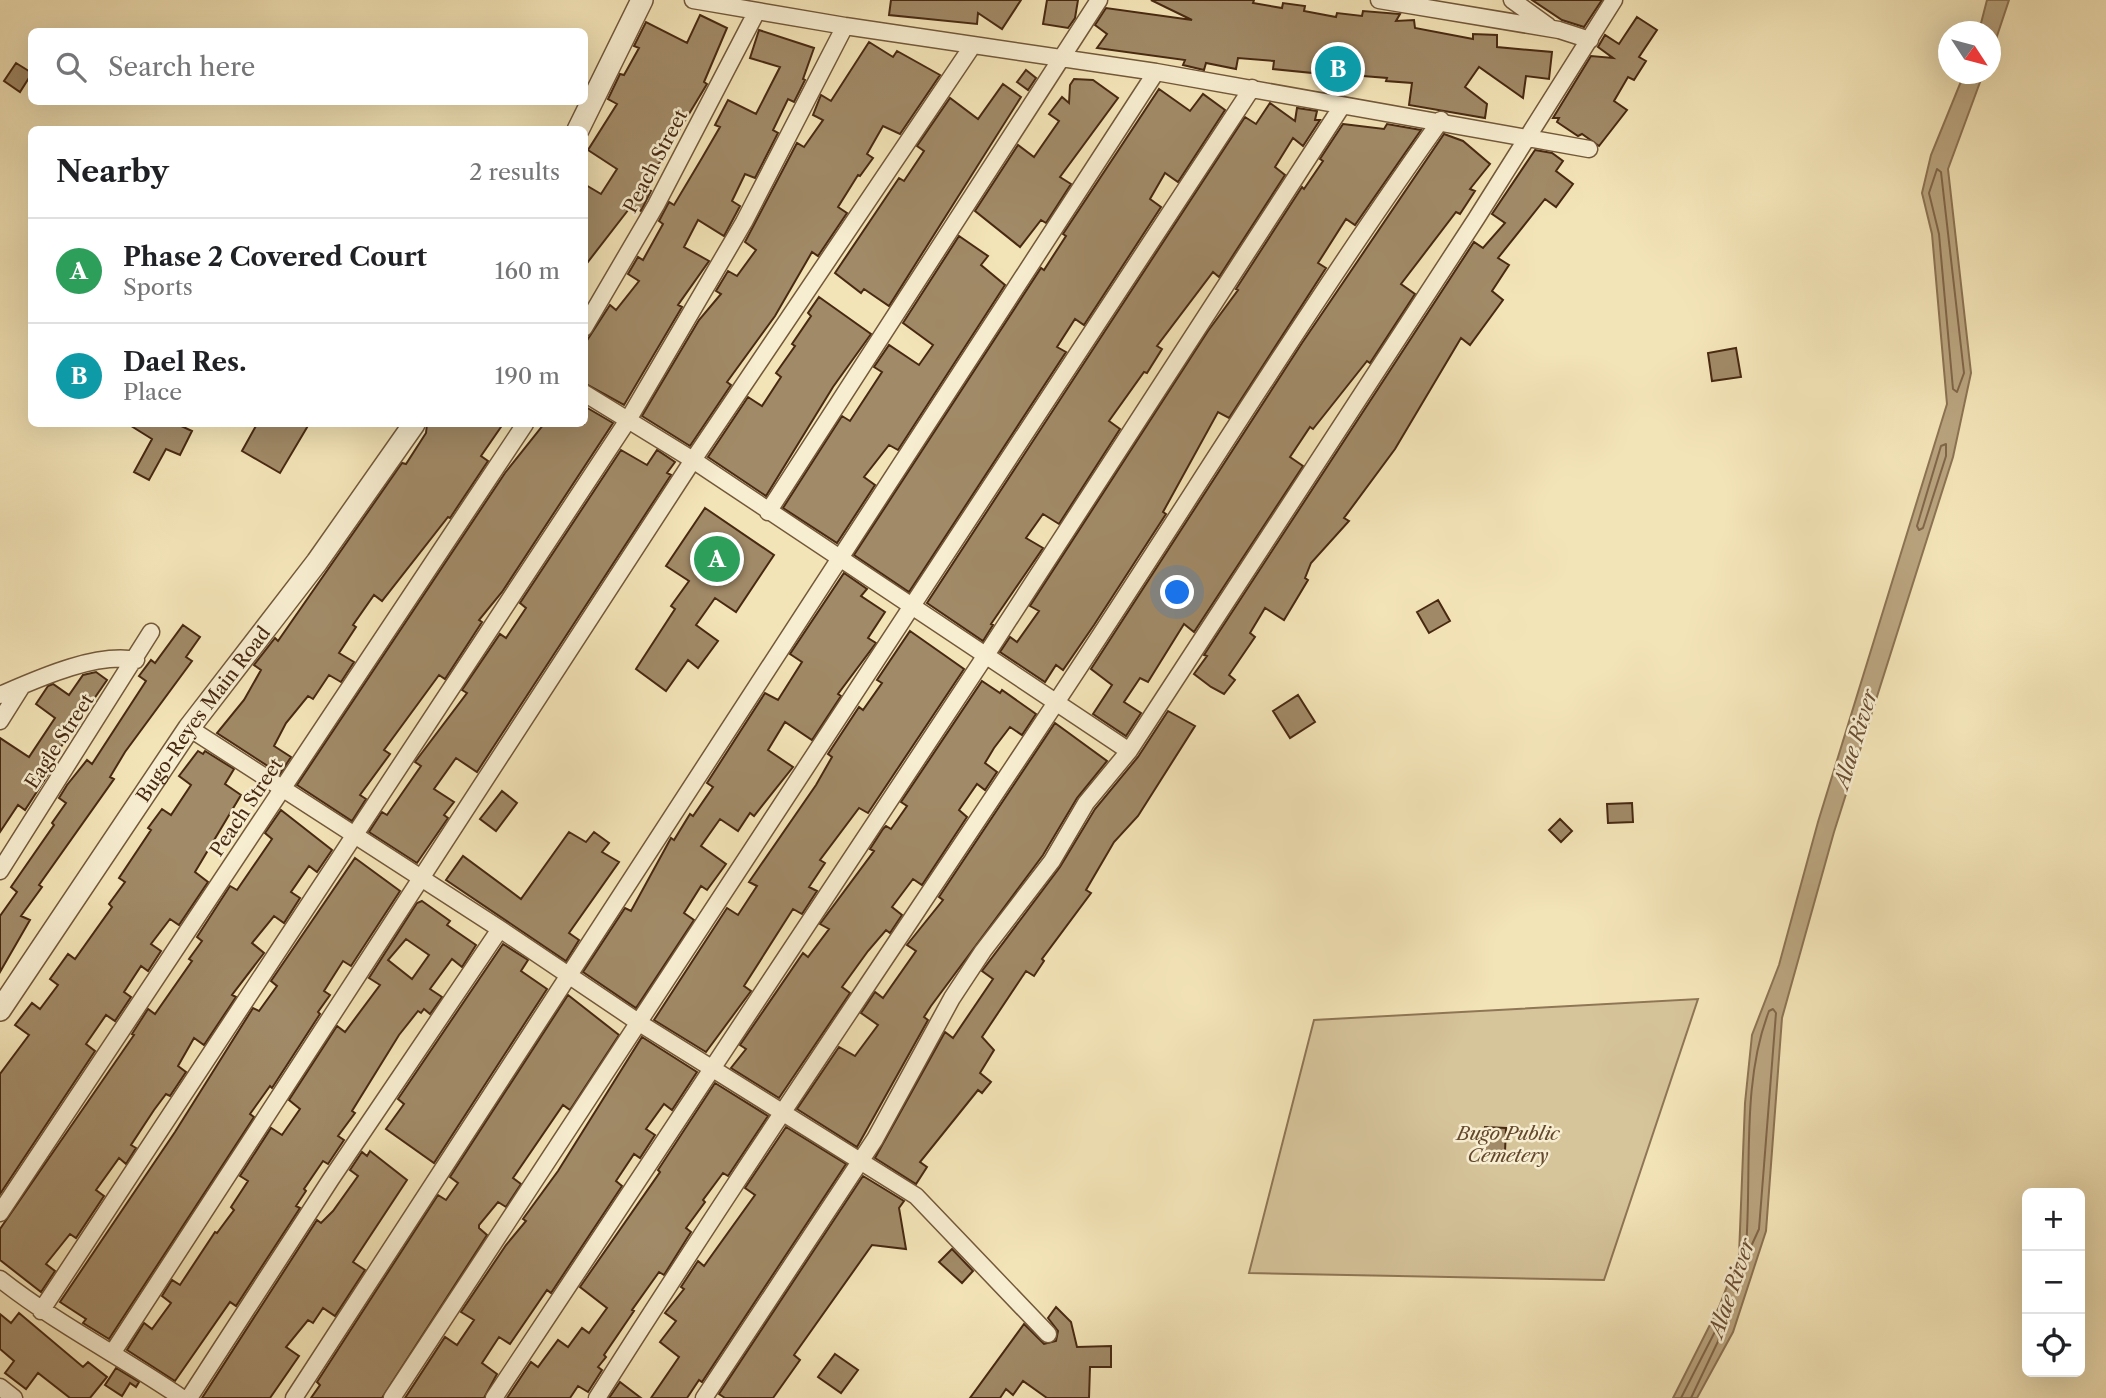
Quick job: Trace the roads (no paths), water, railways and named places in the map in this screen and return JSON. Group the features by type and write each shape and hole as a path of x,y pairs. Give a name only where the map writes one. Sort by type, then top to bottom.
{"street":[{"path":"580,126 642,0"},
{"path":"693,0 845,26 1156,72 1342,106 1441,120 1589,149"},
{"path":"768,512 1099,0"},
{"path":"1379,0 1552,29 1590,40"},
{"path":"1512,0 1552,29"},
{"path":"704,1398 875,1139 952,998 983,951 1052,861 1086,803 1129,751 1476,219 1614,0"},
{"name":"Peach Street","path":"588,321 656,205 757,11"},
{"path":"41,1311 628,419 744,222 820,69 845,26"},
{"path":"113,1352 693,460 974,46"},
{"path":"294,1398 1156,72"},
{"path":"392,1398 1252,88"},
{"path":"494,1398 986,655 1342,106"},
{"path":"597,1398 781,1111 1056,703 1345,254 1441,120"},
{"path":"588,395 693,460 909,607 1129,751"},
{"name":"Bugo-Reyes Main Road","path":"0,1010 190,729 317,562 412,427"},
{"name":"Peach Street","path":"0,1213 523,427"},
{"name":"Eagle Street","path":"0,871 152,632"},
{"path":"0,695 78,666 115,658 136,660"},
{"path":"0,721 22,686"},
{"path":"190,729 500,929 640,1024 858,1162 901,1186 935,1214 1048,1334"},
{"path":"189,1398 338,1167 500,929"},
{"path":"0,1279 41,1311 113,1352 181,1398"},
{"path":"0,1387 14,1398"}],"water":[{"path":"1987,0 2009,0 2001,24 2001,21 1982,21"},
{"name":"Alae River","path":"1960,84 1979,84 1948,169 1971,373 1953,457 1834,832 1782,1018 1766,1231 1733,1332 1697,1398 1673,1398 1719,1307 1739,1255 1745,1103 1752,1035 1779,965 1818,822 1947,404 1932,234 1922,193 1931,155"}],"place":[{"name":"Dael Res.","path":"1338,69"},
{"name":"Phase 2 Covered Court","path":"717,559"}],"park label":[{"name":"Bugo Public Cemetery","path":"1508,1144"}]}
